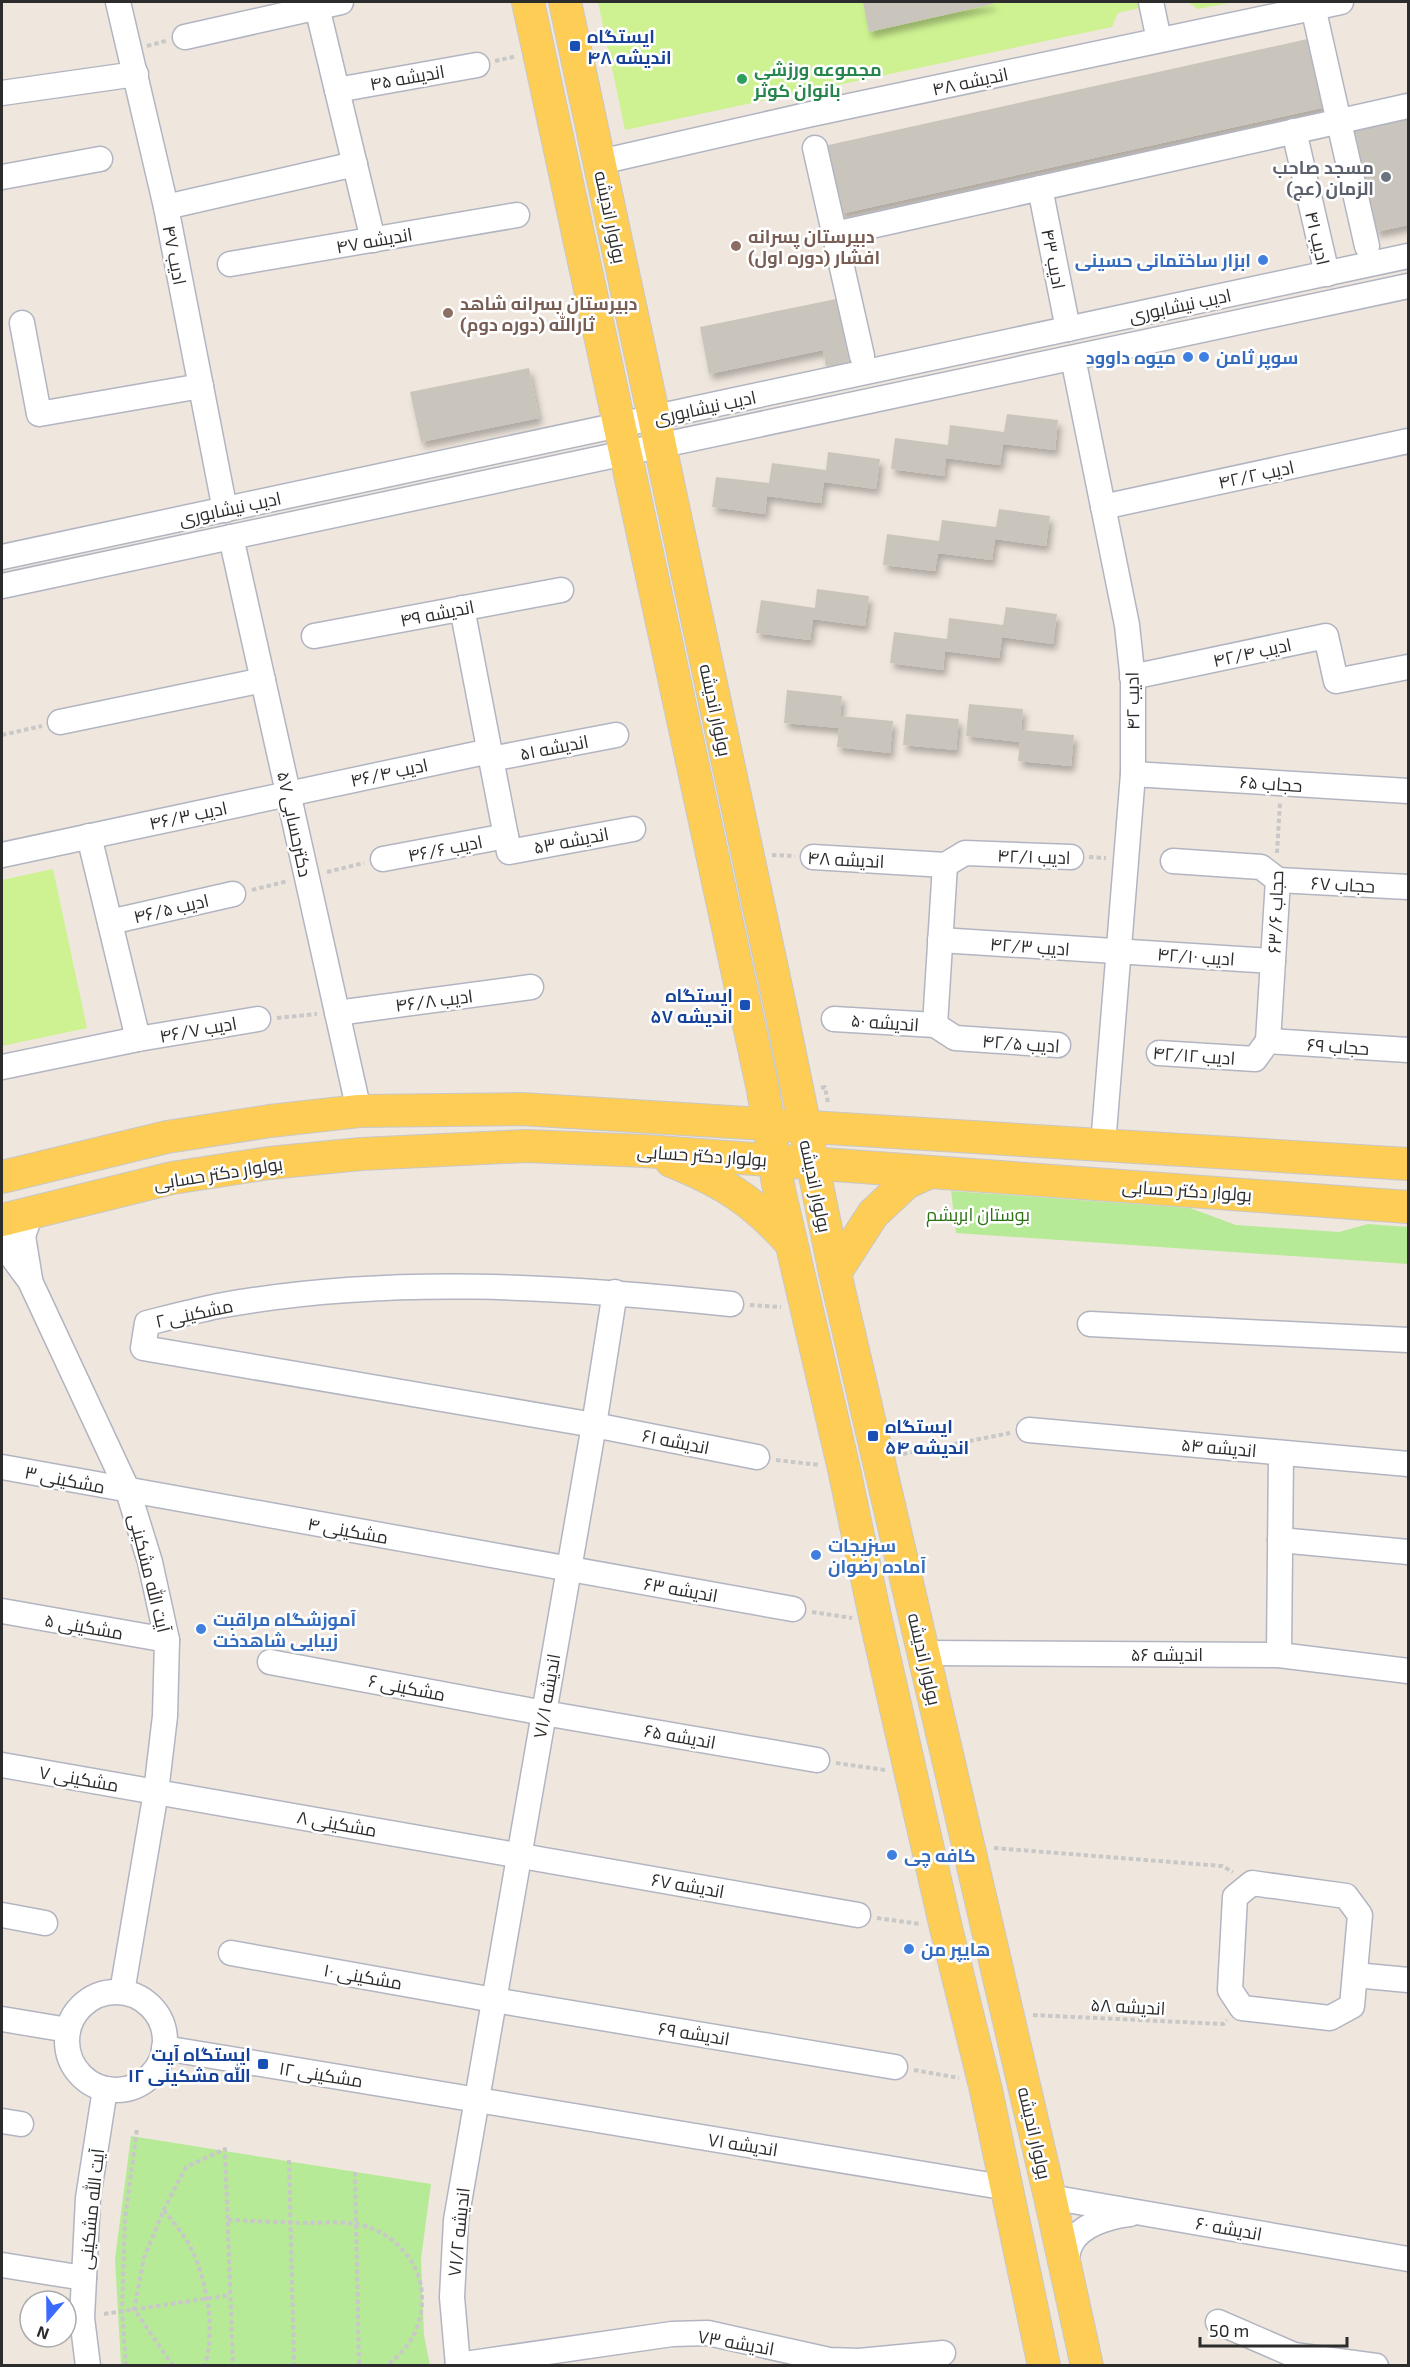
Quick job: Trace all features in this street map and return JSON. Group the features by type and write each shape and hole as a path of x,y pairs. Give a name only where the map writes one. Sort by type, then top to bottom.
{"main road":[{"name":"بولوار اندیشه","path":"528,2 749,1026 791,1243 808,1308 946,1928 1008,2188 1044,2366"},
{"name":"بولوار اندیشه","path":"565,2 835,1273 969,1846 1087,2366"},
{"name":"بولوار دکتر حسابی","path":"2,1177 167,1137 270,1121 358,1111 521,1109 1408,1164"},
{"name":"بولوار دکتر حسابی","path":"16,1217 172,1178 269,1163 361,1154 526,1146 812,1162 1408,1207"},
{"path":"645,1151 707,1176 741,1195 771,1220 791,1243"},
{"path":"835,1273 873,1214 906,1183 930,1172"}],"street":[{"name":"ادیب ۴۷","path":"118,2 166,207 225,510"},
{"path":"185,37 341,2"},
{"path":"1151,2 1159,40"},
{"name":"اندیشه ۴۸","path":"600,162 1341,2"},
{"path":"317,7 372,240"},
{"path":"1313,7 1367,246"},
{"name":"اندیشه ۴۵","path":"337,90 477,65"},
{"path":"2,93 136,74"},
{"path":"835,234 1408,106"},
{"name":"ادیب ۴۱","path":"1294,131 1327,274"},
{"path":"815,148 861,356"},
{"path":"2,177 100,159"},
{"path":"166,207 355,164"},
{"name":"ادیب ۴۳","path":"1040,188 1068,329"},
{"name":"اندیشه ۴۷","path":"230,264 518,215"},
{"name":"ادیب نیشابوری","path":"657,432 1068,329 1408,256"},
{"name":"ادیب نیشابوری","path":"2,557 225,510 1073,358 1408,286"},
{"path":"22,323 39,414 201,386"},
{"name":"ادیب ۴۲","path":"1073,358 1127,625 1132,676 1132,774 1103,1145"},
{"name":"ادیب نیشابوری","path":"2,586 231,537 621,439"},
{"name":"ادیب ۴۲/۲","path":"1103,507 1408,441"},
{"name":"دکترحسابی ۵۷","path":"231,537 358,1111"},
{"name":"اندیشه ۴۹","path":"314,636 561,590"},
{"path":"462,608 508,844"},
{"name":"ادیب ۴۲/۴","path":"1132,676 1326,636 1336,681 1408,667"},
{"path":"60,723 263,680"},
{"name":"اندیشه ۵۱","path":"490,755 616,735"},
{"name":"ادیب ۴۶/۴","path":"288,794 490,755"},
{"name":"حجاب ۶۵","path":"1132,774 1408,791"},
{"name":"ادیب ۴۶/۳","path":"2,855 288,794"},
{"name":"اندیشه ۵۳","path":"508,844 633,829"},
{"path":"89,836 138,1039"},
{"name":"ادیب ۴۶/۶","path":"383,859 508,844"},
{"name":"ادیب ۴۲/۱","path":"945,866 965,853 1071,857"},
{"name":"اندیشه ۴۸","path":"813,857 945,866"},
{"path":"1173,861 1261,867 1278,880"},
{"path":"935,1025 945,866"},
{"name":"حجاب ۶۷","path":"1278,880 1408,888"},
{"name":"حجاب ۶۳/۶","path":"1268,1041 1278,880"},
{"name":"ادیب ۴۶/۵","path":"110,922 233,894"},
{"name":"ادیب ۴۲/۳","path":"940,940 1119,952"},
{"name":"ادیب ۴۲/۱۰","path":"1119,952 1273,961"},
{"name":"ادیب ۴۶/۸","path":"337,1013 531,987"},
{"name":"اندیشه ۵۰","path":"834,1018 935,1025"},
{"name":"ادیب ۴۶/۷","path":"2,1067 138,1039 258,1019"},
{"name":"ادیب ۴۲/۵","path":"935,1025 955,1038 1058,1045"},
{"name":"حجاب ۶۹","path":"1268,1041 1408,1050"},
{"name":"ادیب ۴۲/۱۲","path":"1159,1053 1256,1059 1268,1041"},
{"path":"16,1217 23,1236 30,1281"},
{"path":"2,1243 30,1281"},
{"name":"آیت الله مشکینی","path":"30,1281 128,1491 150,1562 167,1640 165,1716 156,1792 122,1992"},
{"name":"مشکینی ۲","path":"594,1425 143,1348 147,1323 219,1306 322,1293 446,1287 615,1292"},
{"path":"615,1292 731,1304"},
{"name":"اندیشه ۷۱/۱","path":"477,2100 615,1292"},
{"path":"1090,1324 1408,1340"},
{"name":"اندیشه ۶۱","path":"594,1425 757,1457"},
{"name":"اندیشه ۵۴","path":"1029,1430 1408,1464"},
{"path":"1279,1655 1281,1453"},
{"name":"مشکینی ۳","path":"2,1467 128,1491"},
{"name":"مشکینی ۴","path":"128,1491 568,1569"},
{"path":"1280,1540 1408,1552"},
{"name":"اندیشه ۶۳","path":"568,1569 793,1610"},
{"name":"مشکینی ۵","path":"2,1611 167,1640"},
{"name":"اندیشه ۵۶","path":"924,1653 1279,1655 1408,1671"},
{"name":"مشکینی ۶","path":"270,1662 543,1713"},
{"name":"اندیشه ۶۵","path":"543,1713 817,1760"},
{"name":"مشکینی ۷","path":"2,1765 156,1792"},
{"name":"مشکینی ۸","path":"156,1792 519,1855"},
{"name":"اندیشه ۶۷","path":"519,1855 858,1915"},
{"path":"1252,1883 1346,1896 1360,1915 1355,1975 1352,2006 1330,2018 1242,2008 1230,1990 1235,1897 1252,1883"},
{"path":"2,1915 45,1923"},
{"name":"مشکینی ۱۰","path":"231,1953 494,2000"},
{"path":"1355,1975 1408,1980"},
{"path":"122,1992 135,1996 155,2011 164,2035 164,2048 161,2061 144,2081 119,2090 105,2089 93,2085 74,2067 69,2056 68,2030 78,2009 87,2001 104,1994 122,1992"},
{"name":"اندیشه ۶۹","path":"494,2000 895,2067"},
{"path":"2,2019 68,2030"},
{"name":"مشکینی ۱۲","path":"164,2048 477,2100"},
{"name":"آیت الله مشکینی","path":"88,2366 82,2318 88,2198 105,2089"},
{"name":"اندیشه ۷۱","path":"477,2100 1008,2188"},
{"name":"اندیشه ۷۱/۲","path":"458,2365 452,2297 456,2220 477,2100"},
{"name":"اندیشه ۶۰","path":"1050,2198 1408,2259"},
{"path":"1066,2268 1070,2245 1079,2232 1121,2215 1140,2213"},
{"path":"2,2265 84,2278"},
{"path":"1218,2322 1294,2355 1376,2366"},
{"name":"اندیشه ۷۳","path":"458,2365 672,2334 708,2333 830,2360 860,2361 943,2353"}],"path":[{"path":"130,49 185,37"},
{"path":"477,65 539,52"},
{"path":"2,735 60,723"},
{"name":"حجاب ۶۳/۶","path":"1278,880 1282,783"},
{"name":"اندیشه ۴۸","path":"747,854 813,857"},
{"name":"ادیب ۴۲/۱","path":"1071,857 1126,859"},
{"path":"258,1019 337,1013"},
{"path":"731,1304 808,1308"},
{"path":"878,1459 1029,1430"},
{"path":"757,1457 844,1469"},
{"path":"793,1610 876,1621"},
{"path":"817,1760 912,1774"},
{"path":"969,1846 1222,1866 1252,1883"},
{"path":"858,1915 946,1928"},
{"name":"اندیشه ۵۸","path":"1007,2014 1223,2024 1242,2008"},
{"path":"895,2067 984,2082"},
{"path":"126,2366 122,2311 125,2220 137,2129"},
{"path":"173,2366 134,2309 144,2258 164,2209 186,2167 225,2149 233,2366"},
{"path":"289,2160 294,2366"},
{"path":"355,2172 359,2366"},
{"path":"164,2209 193,2251 208,2299 209,2350 205,2366"},
{"path":"228,2220 356,2224 379,2231 399,2245 414,2264 422,2287 423,2311 416,2334 402,2354 386,2366"},
{"path":"82,2318 230,2295"}],"green space":[{"name":"مجموعه ورزشی بانوان کوثر","path":"598,2 1165,2 1118,13 1112,27 625,130"},
{"path":"1188,2 1234,2 1198,9"},
{"path":"53,869 87,1028 2,1046 2,880"},
{"name":"بوستان ابریشم","path":"951,1191 1190,1208 1236,1225 1339,1232 1368,1224 1408,1227 1408,1264 956,1233"},
{"path":"131,2136 431,2184 421,2259 424,2335 430,2365 121,2365 115,2259"}],"building":[{"path":"863,2 992,2 993,4 869,32"},
{"path":"1312,38 1326,107 840,214 824,146"},
{"name":"مسجد صاحب الزمان (عج)","path":"1408,116 1408,225 1376,232 1354,128"},
{"path":"836,299 849,362 826,366 823,350 709,374 700,327"},
{"path":"529,368 539,418 421,442 410,392"},
{"path":"1007,414 1058,420 1055,450 1003,444 1000,465 946,458 944,476 891,469 895,438 948,445 950,425 1004,432"},
{"path":"828,452 880,459 876,489 824,482 821,503 767,496 765,514 712,507 716,477 769,483 772,463 826,470"},
{"path":"999,509 1050,516 1046,546 995,539 992,560 938,553 935,571 883,565 887,534 939,541 942,520 996,527"},
{"path":"817,589 869,596 865,626 813,619 810,640 756,633 761,600 815,608"},
{"path":"1006,607 1057,614 1053,644 1002,637 999,658 945,651 943,670 890,663 894,632 947,639 949,618 1003,625"},
{"path":"787,690 842,696 840,716 893,721 890,753 837,747 839,728 784,723"},
{"path":"969,704 1023,709 1021,730 1074,735 1071,766 1018,761 1020,742 966,736"},
{"path":"906,714 959,719 956,750 903,745"}],"place":[{"name":"ایستگاه اندیشه ۴۸","path":"575,46"},
{"name":"مجموعه ورزشی بانوان کوثر","path":"742,79"},
{"name":"مسجد صاحب الزمان (عج)","path":"1386,177"},
{"name":"دبیرستان پسرانه افشار (دوره اول)","path":"736,246"},
{"name":"ابزار ساختمانی حسینی","path":"1263,260"},
{"name":"دبیرستان پسرانه شاهد ثارالله (دوره دوم)","path":"448,313"},
{"name":"میوه داوود","path":"1188,357"},
{"name":"سوپر ثامن","path":"1204,357"},
{"name":"ایستگاه اندیشه ۵۷","path":"745,1005"},
{"name":"ایستگاه اندیشه ۵۴","path":"873,1436"},
{"name":"سبزیجات آماده رضوان","path":"816,1555"},
{"name":"آموزشگاه مراقبت زیبایی شاهدخت","path":"201,1629"},
{"name":"کافه چی","path":"892,1855"},
{"name":"هایپر من","path":"909,1949"},
{"name":"ایستگاه آیت الله مشکینی ۱۲","path":"263,2064"}]}
